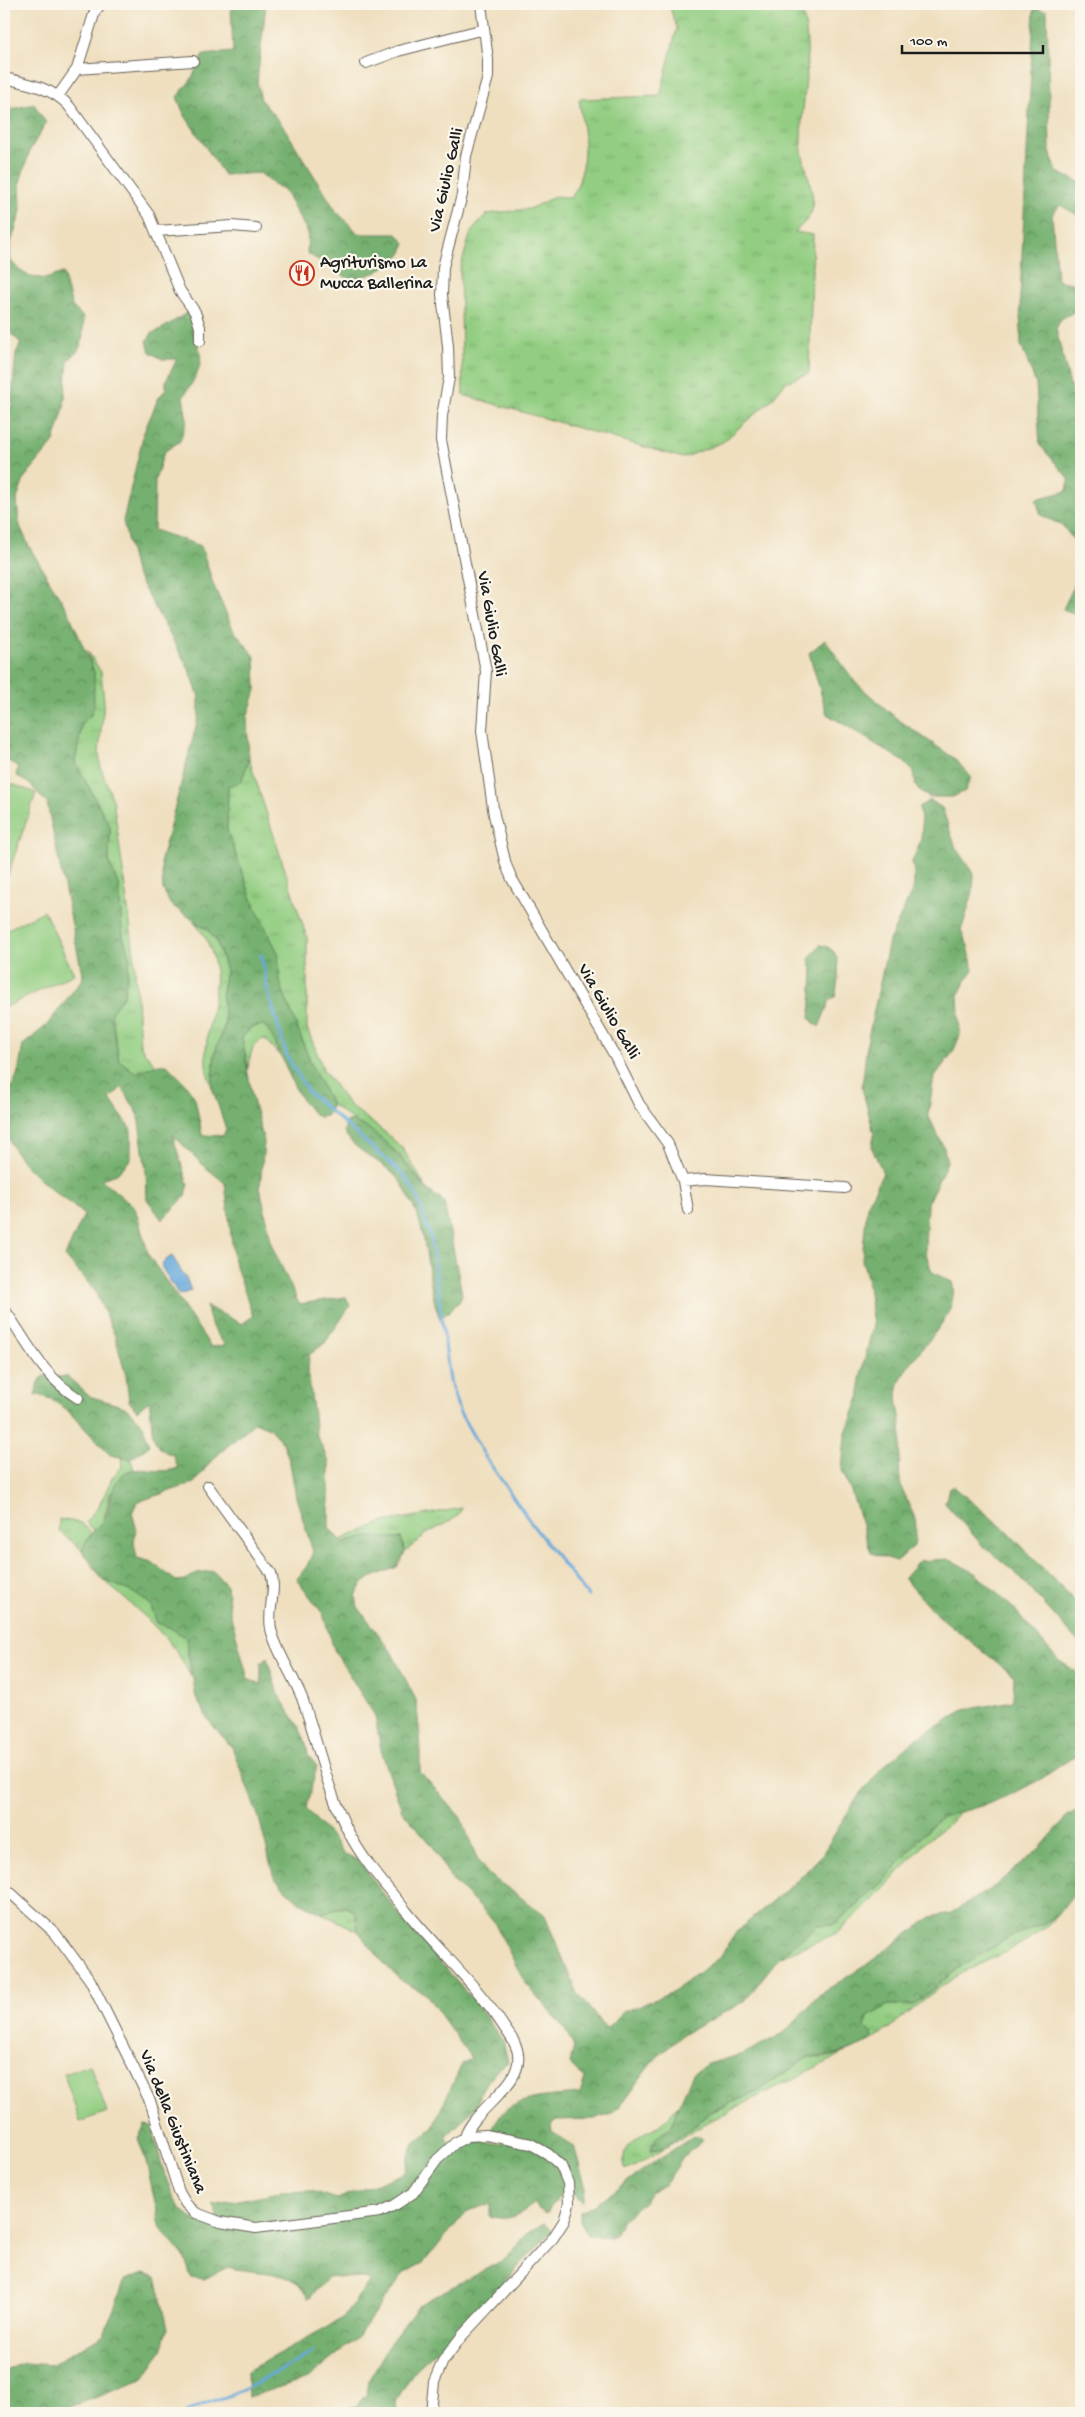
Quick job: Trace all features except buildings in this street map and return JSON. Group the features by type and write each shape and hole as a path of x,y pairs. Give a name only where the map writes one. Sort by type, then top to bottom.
{"street":[{"path":"58,96 77,69 96,11 101,4"},
{"name":"Via Giulio Galli","path":"481,4 488,60 487,84 466,156 462,195 443,267 442,295 448,346 449,378 442,416 441,440 486,671 482,731 494,815 512,879 615,1056 639,1104 668,1144 683,1181 688,1210"},
{"path":"366,63 398,51 484,29"},
{"path":"77,69 192,61"},
{"path":"4,78 44,89 58,96 69,106 149,215 180,292 195,312 200,327 200,341"},
{"path":"156,230 232,226 256,228"},
{"path":"683,1181 720,1180 845,1188"},
{"path":"4,1309 27,1341 46,1373 78,1398"},
{"path":"208,1486 272,1573 271,1630 301,1696 338,1809 352,1840 369,1865 415,1922 488,2002 517,2049 518,2061 514,2077 474,2119 465,2137"},
{"name":"Via della Giustiniana","path":"4,1887 55,1933 90,1980 150,2101 179,2192 186,2204 196,2213 229,2225 260,2228 380,2212 411,2194 451,2145 465,2137 480,2134 518,2140 540,2148 561,2166 569,2188 566,2216 553,2238 460,2338 443,2361 435,2377 431,2413"}],"green space":[{"path":"231,4 266,4 257,82 261,100 283,126 336,211 359,234 397,234 405,243 402,253 377,272 351,280 307,253 308,233 284,189 275,185 260,173 224,175 184,114 177,97 191,80 203,55 233,52"},
{"path":"692,4 800,4 807,37 801,140 811,188 813,208 804,223 795,232 813,235 809,373 786,382 771,400 723,442 683,458 463,395 460,269 471,232 487,214 529,209 556,196 571,198 581,174 583,162 584,136 579,99 660,96 677,28 670,8"},
{"path":"1034,9 1047,11 1050,151 1057,172 1081,183 1081,217 1060,205 1052,215 1057,280 1081,285 1081,308 1061,319 1056,329 1075,406 1081,411 1081,550 1063,526 1041,515 1036,499 1067,491 1069,479 1040,445 1036,384 1021,345 1020,297"},
{"path":"34,104 46,123 30,150 20,182 21,211 10,246 11,261 19,270 29,276 45,279 63,273 72,306 83,317 82,342 78,351 68,360 64,408 54,442 25,477 17,499 19,524 30,548 69,613 94,672 94,706 91,715 82,724 75,762 110,826 109,863 119,886 122,932 130,959 124,995 111,1013 119,1060 136,1073 156,1065 167,1065 184,1082 195,1098 202,1135 223,1136 226,1129 212,1087 215,1052 225,1024 222,991 226,971 217,942 208,930 170,904 163,889 161,860 199,715 199,697 190,671 135,572 123,521 144,432 158,399 166,389 166,381 177,359 162,359 150,352 147,341 152,333 187,313 194,318 193,331 199,349 200,362 197,374 183,397 187,420 180,441 164,452 155,480 154,530 201,546 213,584 233,629 255,657 256,690 247,718 249,759 241,782 228,786 227,830 254,905 278,953 280,983 313,1069 332,1105 326,1116 319,1117 309,1109 295,1087 278,1048 264,1025 251,1027 242,1038 252,1096 264,1142 260,1187 272,1246 299,1304 346,1297 350,1306 325,1343 309,1355 308,1370 316,1434 329,1462 329,1528 344,1543 367,1537 401,1538 405,1552 397,1567 370,1578 361,1585 356,1596 358,1607 391,1651 416,1700 420,1736 420,1772 461,1818 478,1861 488,1874 544,1914 578,1994 606,2029 623,2012 671,1993 720,1957 737,1931 798,1880 821,1856 857,1798 884,1766 916,1739 964,1710 1013,1701 1014,1676 934,1612 904,1578 919,1561 949,1559 975,1573 1014,1609 1058,1660 1081,1675 1081,1755 1070,1759 1041,1779 1014,1793 985,1805 943,1817 929,1828 881,1884 835,1924 818,1925 779,1957 744,2002 682,2035 662,2052 649,2066 620,2106 609,2115 595,2119 556,2120 551,2125 552,2132 574,2146 586,2188 582,2202 573,2194 563,2190 547,2213 538,2209 535,2203 519,2214 509,2218 490,2216 490,2204 467,2211 424,2262 403,2274 356,2339 308,2378 248,2397 247,2371 343,2318 370,2280 330,2276 309,2298 296,2282 281,2275 228,2267 203,2279 191,2277 184,2256 161,2229 146,2161 138,2138 145,2125 152,2126 169,2186 180,2208 194,2220 215,2228 217,2214 212,2205 280,2192 311,2191 337,2199 405,2173 412,2145 432,2128 462,2064 471,2058 426,1994 400,1980 358,1931 355,1911 346,1907 321,1913 298,1901 274,1878 259,1818 232,1747 209,1721 196,1698 186,1638 169,1627 157,1623 150,1604 134,1593 102,1579 82,1550 93,1532 103,1522 114,1487 122,1475 128,1471 140,1469 165,1471 178,1468 173,1455 164,1451 155,1440 149,1401 137,1411 129,1401 126,1376 115,1336 95,1291 65,1256 84,1215 28,1168 9,1140 5,1123 4,1103 17,1075 23,1045 47,1025 83,978 47,803 31,785 16,775 18,767 4,758 4,426 11,408 16,353 21,343 10,333 4,307 4,123 12,109","holes":["122,1087 138,1114 146,1171 147,1199 162,1220 186,1196 188,1185 172,1134 204,1166 225,1183 234,1261 253,1316 242,1324 206,1306 212,1327 225,1345 211,1347 149,1256 135,1208 101,1179 117,1174 131,1159 131,1130 110,1099","255,1422 269,1428 283,1443 290,1463 296,1497 313,1552 307,1566 297,1579 323,1614 335,1652 375,1716 381,1750 402,1811 433,1846 451,1879 493,1920 524,1981 564,2028 574,2046 570,2064 585,2079 580,2094 541,2097 517,2104 506,2110 492,2130 509,2136 507,2141 501,2144 474,2140 458,2148 452,2145 446,2137 477,2105 482,2089 497,2070 508,2062 503,2041 477,2005 401,1917 358,1860 343,1854 336,1842 306,1809 317,1766 308,1755 307,1746 299,1727 278,1694 267,1658 261,1663 261,1685 248,1679 230,1613 227,1586 213,1571 197,1573 186,1580 176,1581 152,1562 137,1558 134,1543 136,1527 132,1513 137,1502 194,1483 212,1460"]},
{"path":"1075,584 1081,585 1081,616 1063,609"},
{"path":"825,640 855,682 896,718 955,759 971,777 965,791 953,797 928,797 916,787 913,771 903,761 827,714 809,653"},
{"path":"87,650 101,672 104,701 99,753 101,769 113,800 117,827 134,954 140,1044 144,1052 156,1065 136,1073 119,1060 111,1013 124,995 130,959 122,932 119,886 109,863 110,826 75,762 82,724 91,715 94,672"},
{"path":"249,759 307,938 307,1028 324,1071 348,1104 403,1149 427,1189 397,1152 332,1105 313,1069 280,983 278,953 254,905 227,830 228,785 241,782"},
{"path":"4,781 36,793 4,886"},
{"path":"930,800 942,808 956,848 974,875 973,892 961,931 968,946 973,969 958,995 960,1035 953,1052 934,1077 928,1115 944,1148 947,1162 927,1204 925,1251 932,1272 952,1282 953,1295 950,1309 933,1335 904,1372 899,1384 897,1400 901,1421 900,1480 902,1490 915,1519 916,1529 914,1546 897,1561 871,1553 851,1491 842,1470 845,1435 860,1395 860,1379 873,1325 867,1277 862,1260 867,1206 883,1173 872,1148 874,1134 862,1088 867,1043 889,941 914,887 912,862 921,840 922,826 919,807"},
{"path":"44,911 74,974 4,1008 4,931"},
{"path":"193,921 208,930 217,942 226,971 222,991 225,1024 215,1052 212,1087 206,1068 206,1050 215,989 215,974 213,958 208,943"},
{"path":"820,945 828,947 834,952 837,958 838,973 836,996 830,1000 819,1027 810,1019 813,972 809,959"},
{"path":"264,1025 273,1035 279,1055 265,1039 260,1040 252,1050 248,1068 242,1038 251,1027"},
{"path":"347,1121 358,1123 380,1137 427,1189 444,1202 462,1294 460,1301 440,1319 433,1293 422,1229 413,1205 397,1177 349,1139 344,1131"},
{"path":"44,1376 68,1377 89,1396 125,1407 143,1425 149,1446 131,1459 110,1455 68,1411 51,1399 39,1395 35,1396 38,1382"},
{"path":"121,1457 131,1459 134,1471 128,1471 110,1495 103,1522 94,1531 86,1522 100,1504 113,1476 122,1467"},
{"path":"953,1486 1008,1532 1081,1608 1081,1645 1014,1571 981,1544 945,1503 949,1489"},
{"path":"462,1508 457,1517 425,1535 405,1552 401,1538 367,1537 344,1543 340,1540 383,1522"},
{"path":"59,1519 81,1523 92,1533 82,1550 59,1531"},
{"path":"102,1579 134,1592 150,1604 157,1623 169,1627 186,1638 191,1677 183,1662 163,1635"},
{"path":"1081,1807 1081,1884 1058,1914 1042,1924 1008,1938 959,1968 913,2005 888,2005 868,2017 865,2027 871,2033 872,2040 834,2055 809,2057 759,2091 710,2112 692,2128 662,2148 651,2150 655,2138 672,2126 678,2106 693,2074 707,2064 743,2054 784,2033 820,1994 866,1965 931,1917 951,1913 995,1886 1040,1848 1068,1816"},
{"path":"961,1811 947,1826 930,1838 878,1895 837,1933 779,1957 818,1925 835,1924 881,1884 929,1828 943,1816"},
{"path":"346,1907 355,1911 358,1931 321,1913"},
{"path":"1058,1914 1046,1927 1032,1937 945,1984 872,2040 871,2033 865,2027 868,2017 888,2005 913,2005 959,1968 1008,1938 1042,1924"},
{"path":"846,2052 706,2123 630,2169 625,2169 625,2152 628,2146 638,2137 661,2124 678,2106 672,2126 655,2138 651,2150 662,2148 692,2128 710,2112 759,2091 809,2057 824,2058"},
{"path":"90,2065 107,2112 80,2122 64,2074"},
{"path":"694,2136 700,2136 703,2141 684,2156 665,2185 650,2192 642,2204 622,2220 614,2236 609,2238 588,2235 580,2220 580,2211 595,2205"},
{"path":"544,2223 553,2230 459,2330 414,2371 396,2401 397,2413 329,2413 356,2406 366,2395 368,2381 393,2339 420,2304 507,2258 525,2235"},
{"path":"144,2273 156,2277 168,2328 162,2351 142,2380 54,2413 4,2413 4,2370 24,2363 52,2365 104,2334 125,2280"}],"water":[{"path":"172,1256 187,1280 191,1291 179,1295 162,1268 163,1262"}],"waterway":[{"path":"261,955 268,992 287,1056 308,1092 405,1176 418,1198 431,1239 450,1381 459,1411 486,1458 534,1527 588,1596"},
{"path":"187,2413 204,2404 234,2394 313,2352"}],"place":[{"name":"Agriturismo La Mucca Ballerina","path":"302,273"}]}
